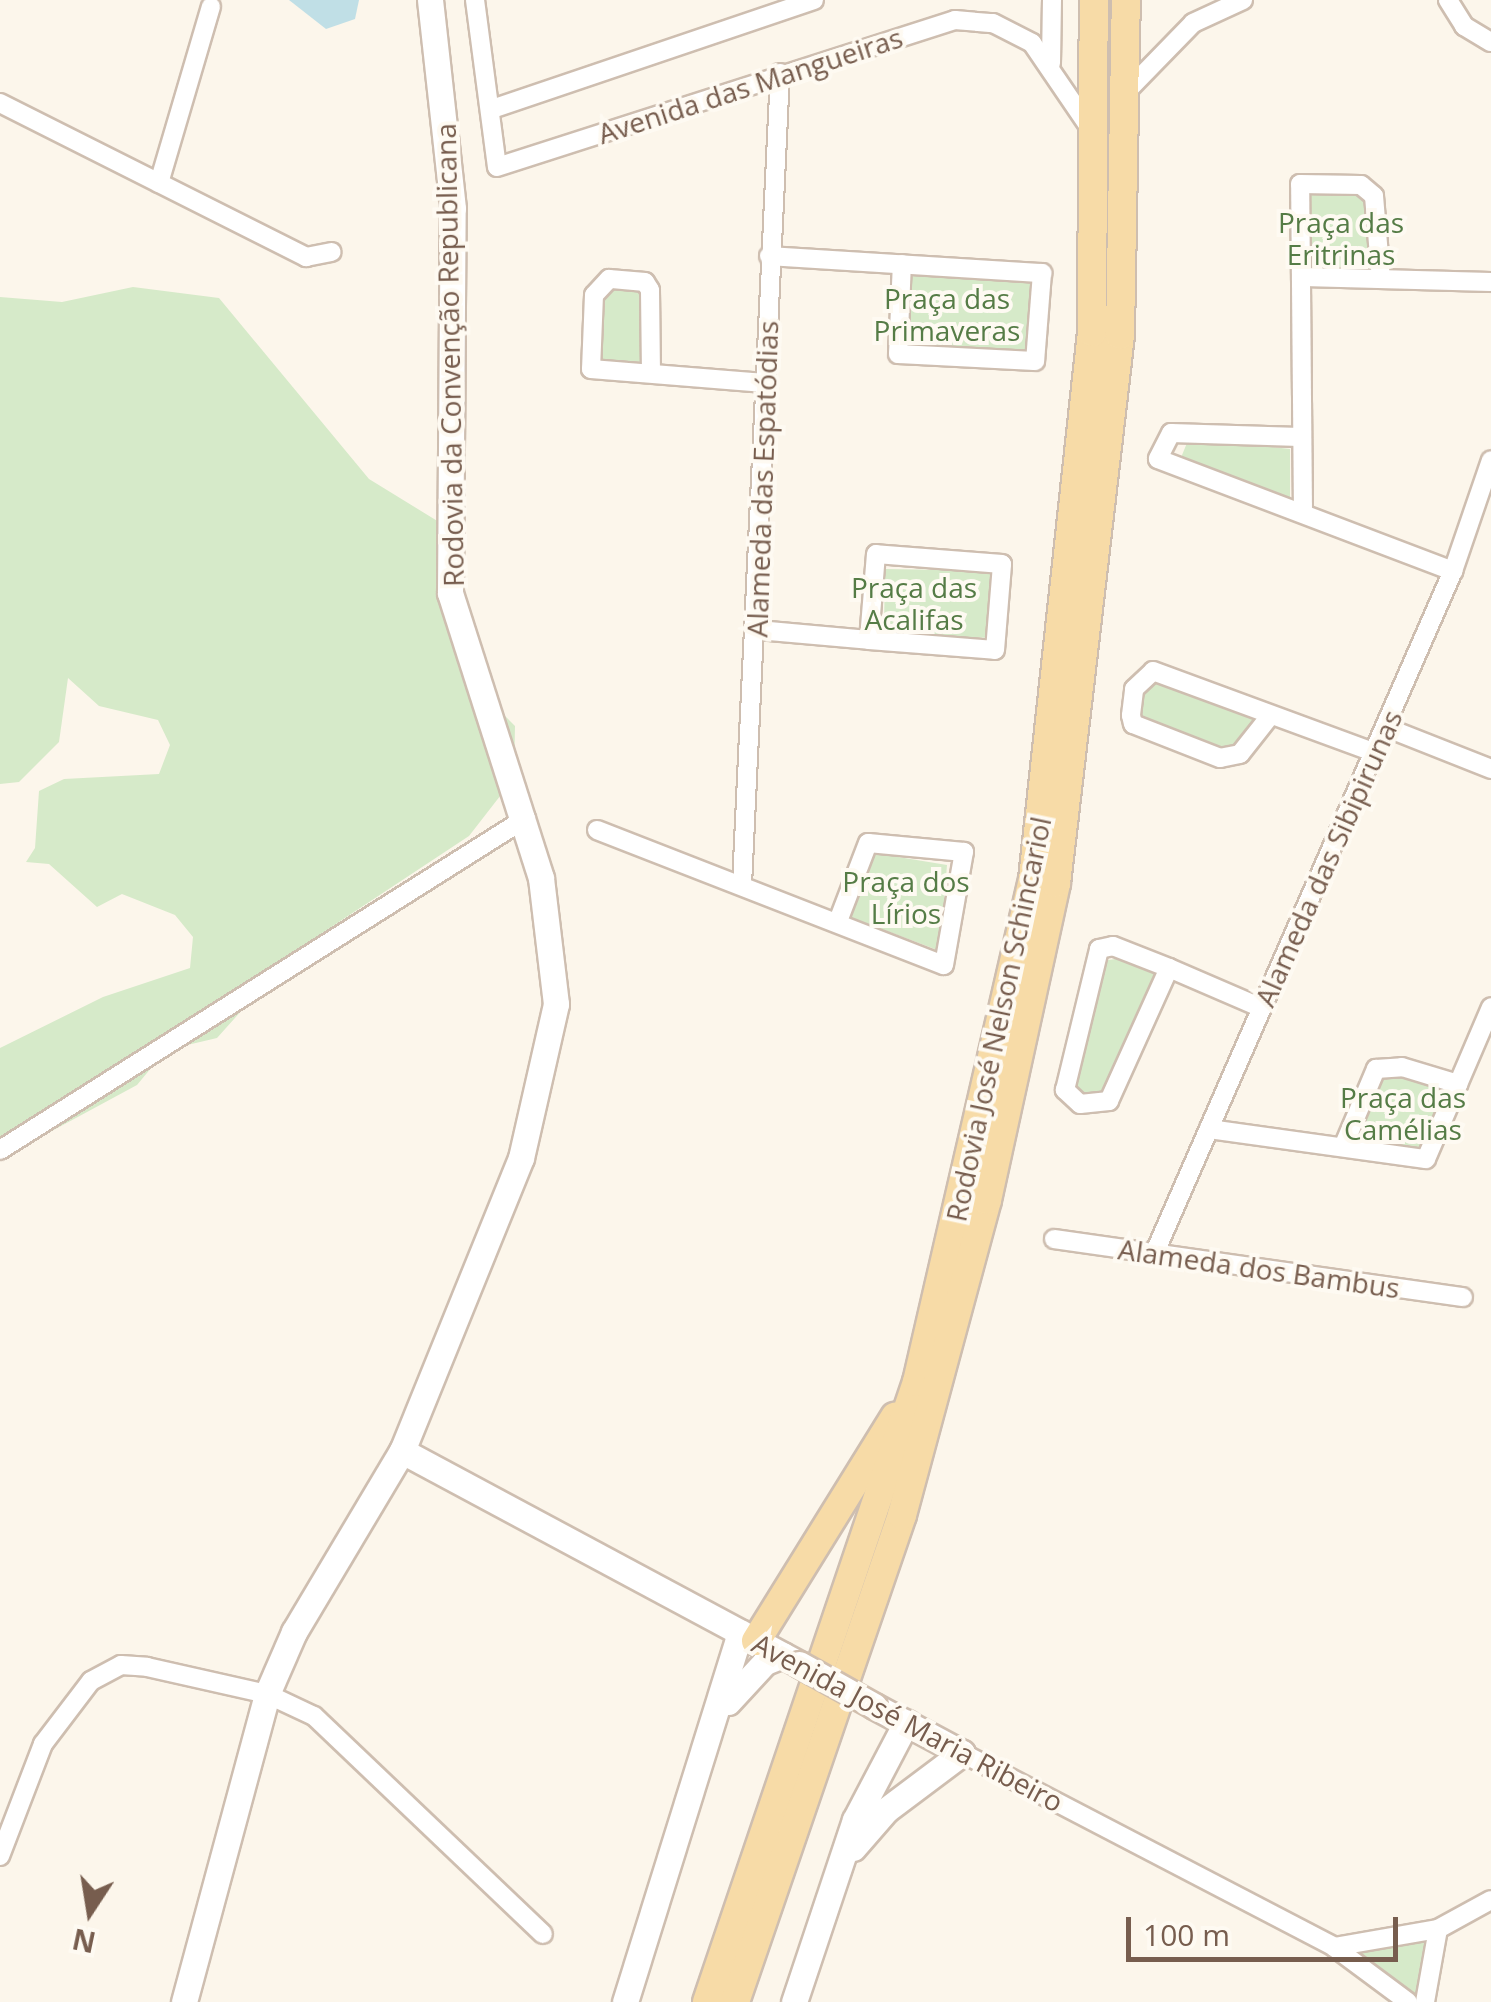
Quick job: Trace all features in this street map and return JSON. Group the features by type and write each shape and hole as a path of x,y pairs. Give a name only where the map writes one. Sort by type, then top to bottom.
{"main road":[{"name":"Rodovia da Convenção Republicana","path":"184,2002 267,1694 294,1632 402,1451 522,1158 548,1053 555,962 526,818 448,579 453,208 430,0"},
{"name":"Rodovia José Nelson Schincariol","path":"707,2002 917,1382 1033,878 1092,332 1094,0"},
{"name":"Rodovia José Nelson Schincariol","path":"735,2002 902,1514 987,1200 1056,884 1120,335 1126,0"},
{"path":"625,2002 748,1637 917,1382"},
{"name":"Avenida José Maria Ribeiro","path":"402,1451 962,1753"},
{"path":"722,1710 750,1676 791,1660"},
{"path":"794,2002 854,1820 906,1723"},
{"path":"839,1870 886,1810 962,1753"}],"street":[{"path":"475,0 492,109"},
{"name":"Avenida das Mangueiras","path":"814,0 492,109 497,167 780,73 955,20 1014,32 1051,63 1095,138"},
{"path":"1051,63 1052,0"},
{"path":"1193,23 1196,0"},
{"path":"1126,92 1193,23 1243,0"},
{"path":"1448,0 1464,26 1491,42"},
{"path":"159,183 211,6"},
{"name":"Alameda das Espatódias","path":"742,885 758,630 769,256 780,73"},
{"path":"0,103 306,257 332,252"},
{"path":"1303,513 1300,184 1361,185 1374,196 1381,279"},
{"path":"769,256 902,264 1042,273 1035,362 898,354 902,264"},
{"path":"650,373 650,290 628,277 609,280 594,296 591,369 764,383"},
{"path":"1303,277 1491,282"},
{"path":"1300,437 1172,433 1158,459 1452,572"},
{"name":"Alameda das Sibipirunas","path":"1155,1252 1452,572 1491,460"},
{"path":"758,630 869,640 996,650 1002,564 876,554 869,640"},
{"path":"1270,716 1240,754 1220,758 1133,724 1134,689 1153,671 1371,752"},
{"path":"1385,727 1491,769"},
{"path":"0,1150 526,818"},
{"path":"597,830 944,965 964,852 868,843 838,921"},
{"path":"1169,968 1109,1101 1080,1104 1065,1090 1098,949 1113,946 1169,968 1262,1008"},
{"path":"1210,1129 1426,1159 1491,1007"},
{"path":"1344,1147 1376,1069 1402,1067 1458,1084"},
{"name":"Alameda dos Bambus","path":"1054,1239 1463,1297"},
{"path":"0,1856 43,1744 105,1669 147,1667 267,1694 314,1716 543,1934"},
{"name":"Avenida José Maria Ribeiro","path":"962,1753 1334,1947 1408,2002"},
{"path":"1334,1947 1438,1929 1491,1900"},
{"path":"1426,2002 1438,1929"}],"green space":[{"name":"Praça das Eritrinas","path":"1309,191 1360,192 1369,205 1377,271 1308,270"},
{"name":"Praça das Primaveras","path":"911,274 1035,280 1031,355 907,349"},
{"path":"642,285 647,369 596,366 604,289"},
{"path":"133,287 219,298 369,479 439,522 459,669 515,726 514,778 469,836 295,951 217,1038 166,1050 137,1085 0,1159 0,1048 103,997 190,968 193,937 175,915 122,894 97,907 49,864 26,862 35,848 39,791 64,779 159,774 170,745 158,720 99,706 68,678 59,742 19,782 0,784 0,297 62,302"},
{"path":"1189,438 1290,449 1290,499 1180,460"},
{"name":"Praça das Acalifas","path":"885,569 991,571 990,638 884,636"},
{"path":"1153,676 1261,719 1240,750 1220,754 1140,722 1139,693"},
{"name":"Praça dos Lírios","path":"874,853 947,865 940,951 850,917"},
{"path":"1122,958 1161,975 1107,1097 1084,1097 1072,1088 1102,961"},
{"name":"Praça das Camélias","path":"1399,1071 1453,1088 1424,1157 1356,1145 1369,1090 1378,1075"},
{"path":"1430,1934 1421,2002 1341,1948"}],"water":[{"path":"289,0 359,0 355,19 326,29"}]}
